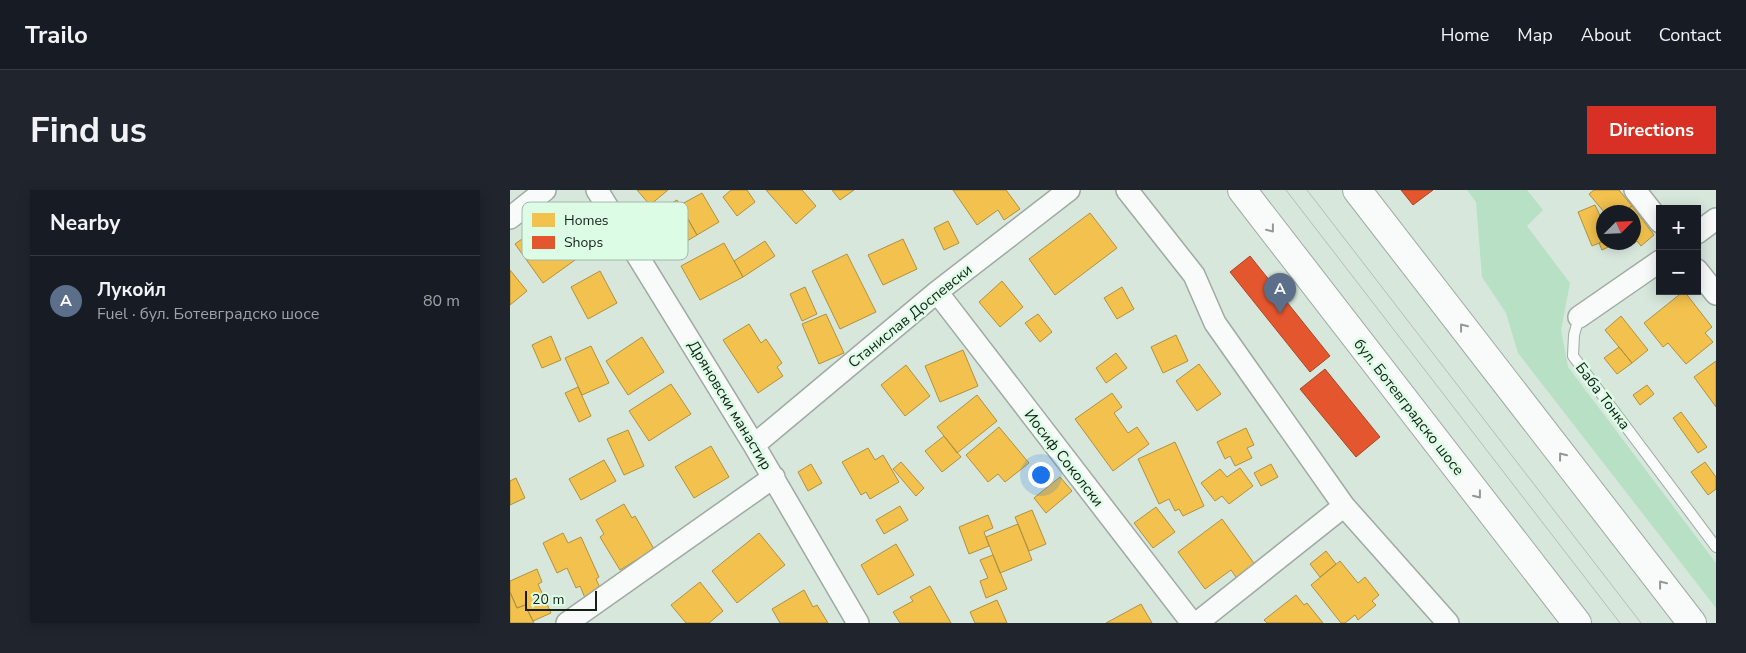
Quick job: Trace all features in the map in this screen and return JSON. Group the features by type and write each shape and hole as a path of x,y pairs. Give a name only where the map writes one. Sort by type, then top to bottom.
{"main road":[{"name":"бул. Ботевградско шосе","path":"1242,190 1577,623"},
{"path":"1357,190 1692,623"}],"street":[{"path":"530,202 545,190"},
{"name":"Дряновски манастир","path":"597,190 604,202"},
{"name":"Станислав Доспевски","path":"754,445 937,292 1069,190"},
{"path":"1127,190 1194,275 1215,323 1344,506 1448,623"},
{"path":"1635,190 1656,217"},
{"path":"510,218 522,208"},
{"path":"1701,230 1716,219"},
{"name":"Дряновски манастир","path":"640,260 774,477 858,623"},
{"name":"Баба Тонка","path":"1579,317 1656,264"},
{"path":"1701,275 1716,294"},
{"name":"Иосиф Соколски","path":"937,292 1192,623"},
{"path":"568,623 774,477"},
{"path":"1197,623 1344,506"}],"lane":[{"name":"Баба Тонка","path":"1579,317 1574,335 1573,356 1716,547"}],"green space":[{"path":"1467,190 1527,190 1543,210 1527,226 1570,283 1561,330 1568,367 1716,563 1716,608 1518,353 1506,313 1482,277 1476,202"}],"building: Homes":[{"path":"637,190 668,190 654,202 647,202"},
{"path":"731,190 747,190 755,202 737,216 723,197"},
{"path":"766,190 802,190 816,206 796,224"},
{"path":"832,190 854,190 840,200"},
{"path":"953,190 1006,190 1020,209 1004,220 998,210 977,225"},
{"path":"1594,190 1619,190 1631,205 1598,205 1589,194"},
{"path":"702,193 719,222 697,235 688,219 688,202 686,202"},
{"path":"1595,205 1596,244 1592,246 1578,212"},
{"path":"1090,213 1117,248 1055,295 1029,259"},
{"path":"1641,218 1654,235 1641,246"},
{"path":"688,219 697,235 688,240"},
{"path":"948,221 959,243 944,250 934,228"},
{"path":"522,239 522,254 515,244"},
{"path":"903,239 917,269 883,285 868,255"},
{"path":"765,241 775,256 743,277 734,261"},
{"path":"724,243 743,277 700,300 681,266"},
{"path":"847,254 876,312 840,329 812,271"},
{"path":"526,260 575,260 543,283"},
{"path":"510,270 527,291 510,305"},
{"path":"600,271 617,303 588,319 571,287"},
{"path":"1002,281 1023,307 1000,327 979,302"},
{"path":"805,287 817,314 802,321 790,294"},
{"path":"1122,287 1134,309 1117,319 1104,298"},
{"path":"1679,295 1687,295 1712,327 1705,333 1713,342 1686,364 1668,343 1663,347 1644,323"},
{"path":"826,314 844,353 819,364 802,324"},
{"path":"1038,314 1052,332 1040,342 1025,323"},
{"path":"1621,316 1648,350 1632,363 1605,330"},
{"path":"749,324 761,343 766,339 782,363 777,367 783,376 758,393 723,340"},
{"path":"1176,335 1188,361 1163,373 1151,347"},
{"path":"551,336 561,360 542,368 532,345"},
{"path":"642,337 664,372 628,395 606,361"},
{"path":"591,346 609,383 582,395 565,358"},
{"path":"1619,347 1632,363 1617,374 1604,358"},
{"path":"963,350 978,386 940,402 925,366"},
{"path":"1116,353 1127,368 1106,383 1096,368"},
{"path":"1716,361 1716,407 1694,377"},
{"path":"1199,364 1221,394 1197,411 1176,381"},
{"path":"906,365 930,396 905,416 881,385"},
{"path":"671,384 691,414 649,441 629,411"},
{"path":"1647,385 1654,394 1640,405 1633,395"},
{"path":"578,387 591,416 579,422 565,393"},
{"path":"1112,393 1122,407 1114,413 1128,433 1137,427 1149,444 1113,471 1075,419"},
{"path":"977,395 997,421 957,453 937,427"},
{"path":"1681,412 1707,447 1698,453 1673,418"},
{"path":"999,427 1029,463 1005,482 998,474 988,482 966,455"},
{"path":"1246,428 1254,445 1247,448 1252,458 1235,466 1230,456 1225,459 1217,442"},
{"path":"628,430 644,466 624,475 607,439"},
{"path":"944,436 961,457 942,472 925,451"},
{"path":"1175,442 1204,506 1183,516 1179,509 1175,511 1169,499 1159,504 1138,459"},
{"path":"711,446 729,477 694,498 675,467"},
{"path":"868,448 875,460 883,455 899,482 870,499 866,492 861,495 842,462"},
{"path":"604,460 616,481 581,500 569,479"},
{"path":"901,462 924,488 916,496 893,469"},
{"path":"1705,462 1716,477 1716,489 1708,495 1691,472"},
{"path":"811,464 822,483 808,491 798,472"},
{"path":"1271,464 1278,477 1261,486 1254,473"},
{"path":"1240,468 1253,486 1229,504 1222,496 1215,501 1201,483 1220,469 1227,477"},
{"path":"1060,477 1072,491 1046,513 1034,498"},
{"path":"516,478 525,498 510,505 510,481"},
{"path":"624,504 632,518 635,516 654,549 620,570 600,537 604,534 596,520"},
{"path":"900,506 908,520 884,534 876,520"},
{"path":"1156,507 1175,532 1153,548 1134,523"},
{"path":"1032,510 1046,544 1029,551 1015,517"},
{"path":"988,515 993,528 984,532 989,546 969,554 959,527"},
{"path":"1222,519 1256,566 1238,580 1231,570 1205,589 1178,552"},
{"path":"1018,524 1032,560 1000,573 986,537"},
{"path":"563,533 568,543 581,537 599,577 596,579 601,590 585,598 580,586 576,588 567,568 557,573 543,543"},
{"path":"759,533 785,565 737,603 712,571"},
{"path":"896,544 914,575 878,595 861,565"},
{"path":"1326,551 1336,564 1320,577 1310,564"},
{"path":"993,555 1007,589 986,598 980,581 988,578 980,560"},
{"path":"1340,561 1358,583 1365,577 1379,595 1372,601 1376,605 1358,620 1355,615 1345,623 1341,623 1311,585"},
{"path":"537,569 542,582 538,584 551,613 533,621 525,605 517,608 510,592 510,581"},
{"path":"700,582 723,611 709,623 686,623 671,605"},
{"path":"930,586 951,623 900,623 893,612 913,601 910,597"},
{"path":"804,590 813,607 817,605 828,623 780,623 772,609"},
{"path":"510,592 517,608 525,605 534,623 510,623"},
{"path":"1296,595 1304,605 1307,603 1323,623 1267,623 1264,620"},
{"path":"997,600 1007,623 975,623 970,612"},
{"path":"1141,604 1152,623 1106,623"}],"building: Shops":[{"path":"1401,190 1433,190 1413,205"},
{"path":"1250,256 1330,356 1310,372 1230,272"},
{"path":"1325,369 1380,437 1356,457 1300,389"}],"tram line":[{"path":"1286,190 1620,623"},
{"path":"1307,190 1641,623"}],"place":[{"name":"Лукойл","path":"1280,314"}]}
